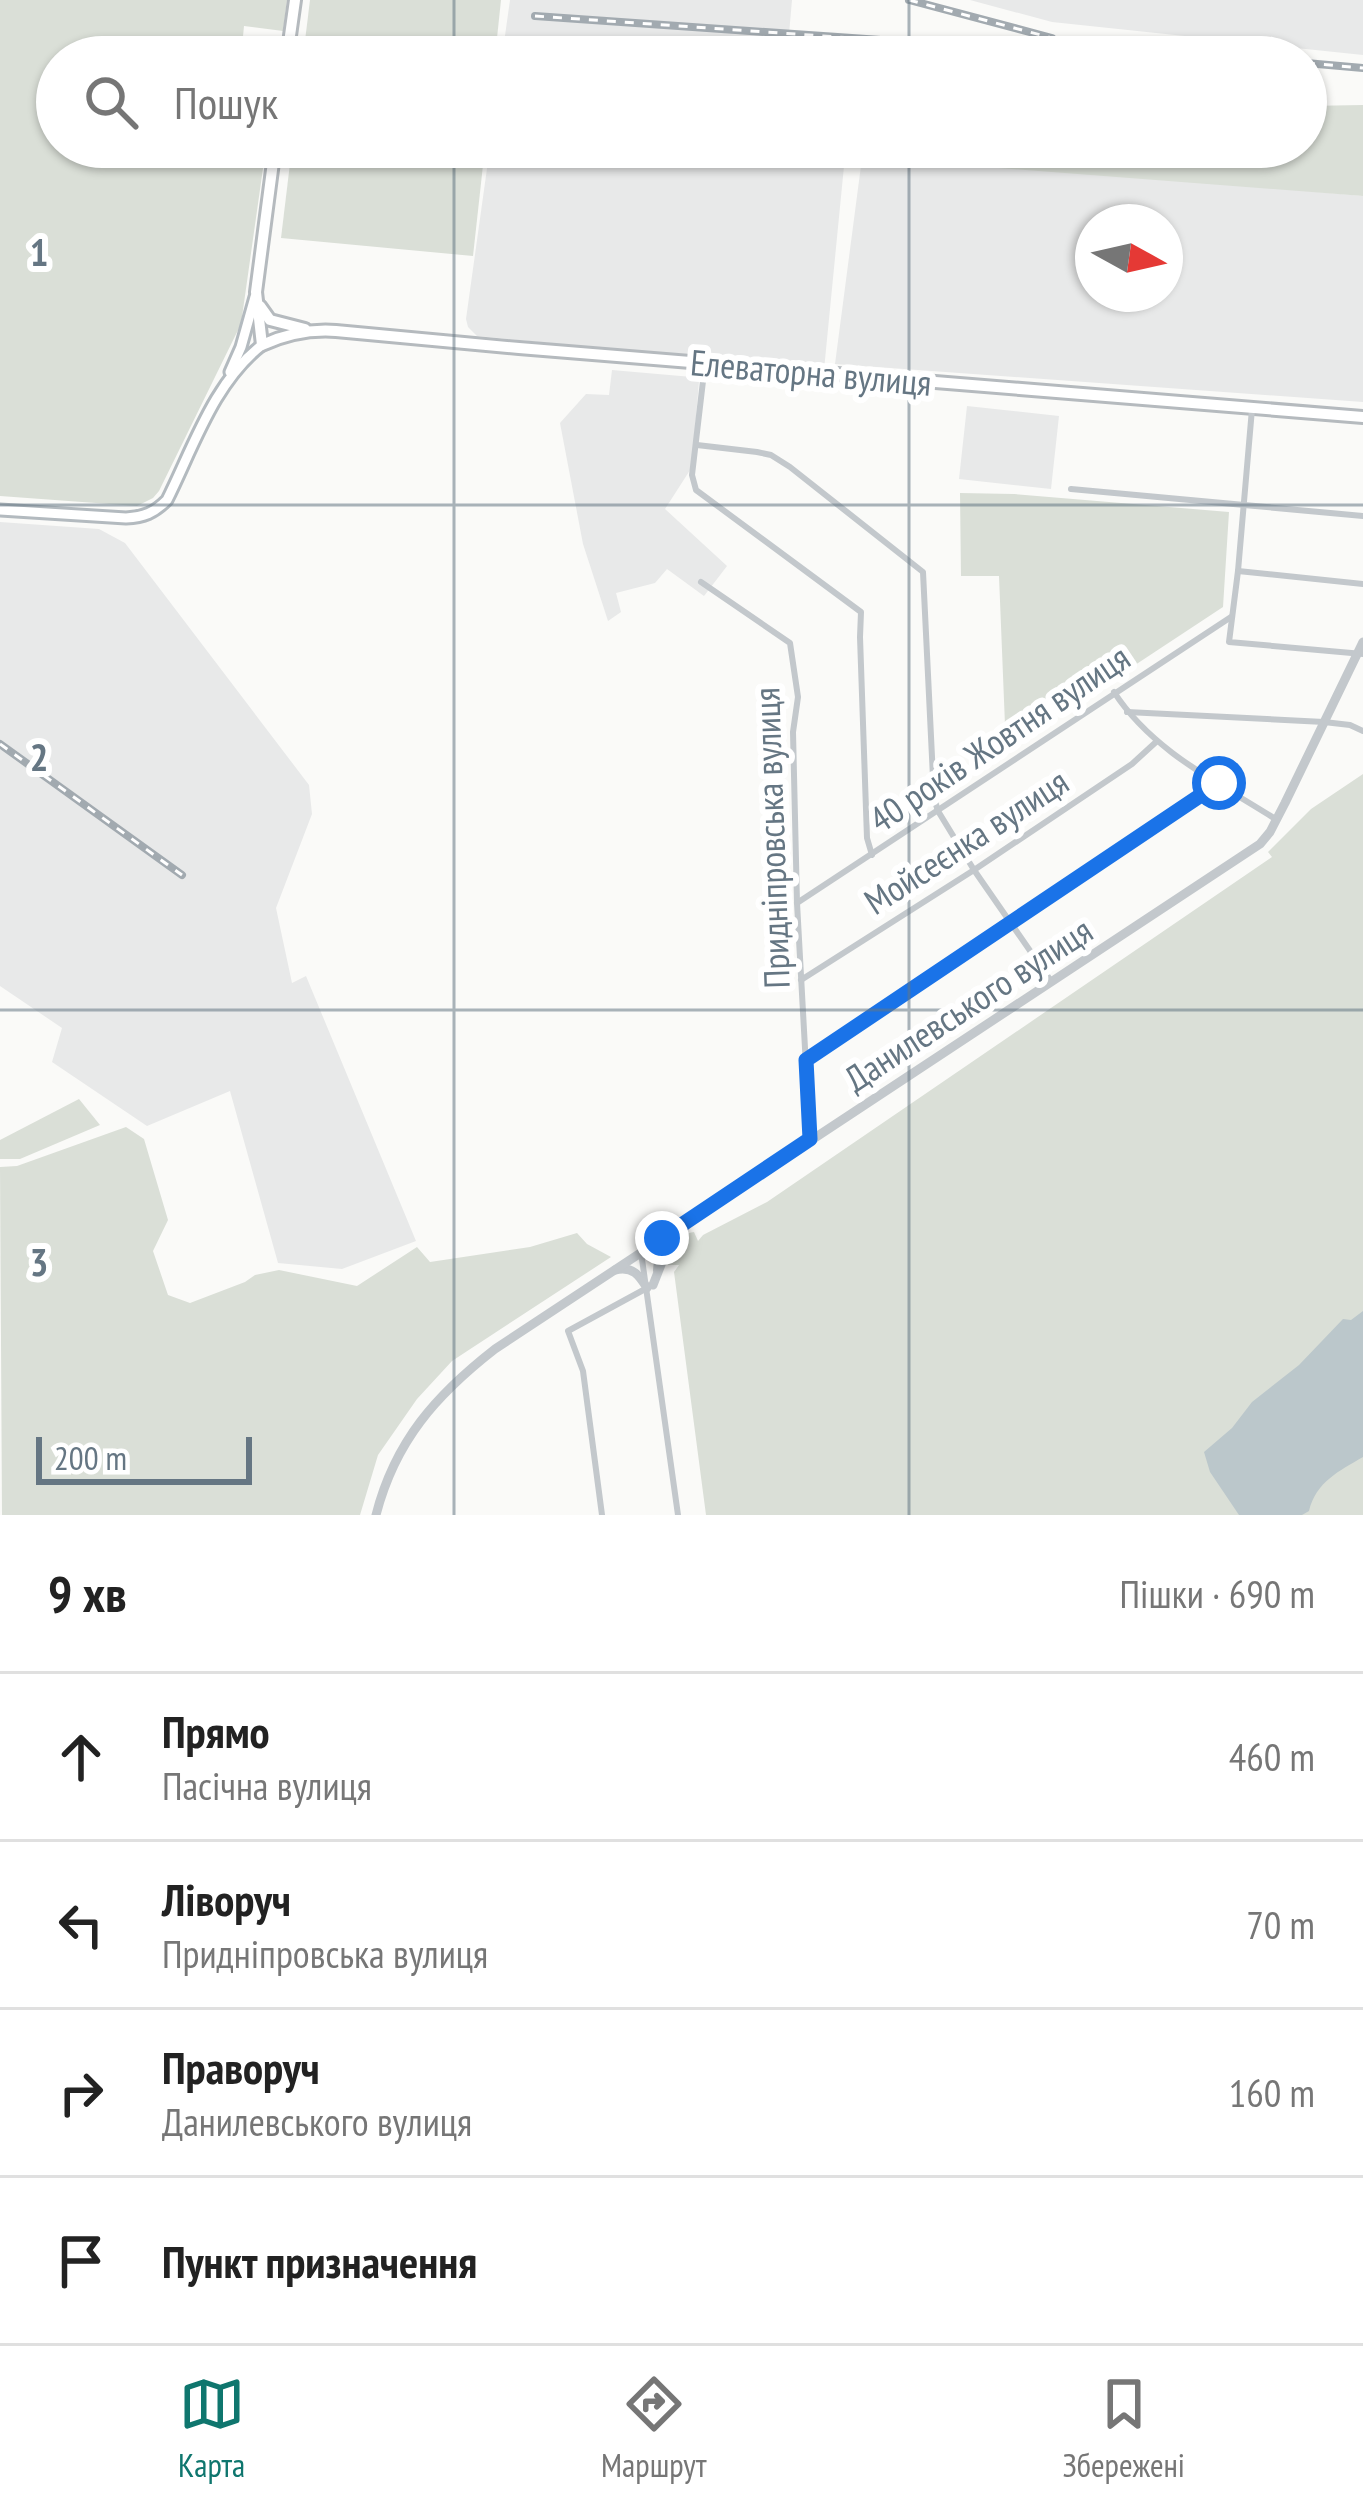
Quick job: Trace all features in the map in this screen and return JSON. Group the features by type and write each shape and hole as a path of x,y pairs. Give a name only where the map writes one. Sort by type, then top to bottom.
{"main road":[{"path":"290,36 295,0"},
{"path":"0,510 126,518 156,512 166,500 241,347 256,292 272,168"},
{"path":"256,292 270,320 316,330"},
{"path":"224,385 262,345 256,292"},
{"name":"Елеваторна вулиця","path":"262,345 316,330 1363,417"}],"street":[{"path":"705,364 692,475 696,490 861,612 867,838 872,855"},
{"path":"1252,407 1229,642 1360,654"},
{"path":"698,446 772,455 923,572 938,811 1051,981"},
{"path":"1071,489 1363,516"},
{"path":"1238,571 1363,584"},
{"name":"Придніпровська вулиця","path":"701,582 790,644 798,697 793,732 797,903 810,1139"},
{"name":"40 років Жовтня вулиця","path":"797,903 1231,617"},
{"name":"Данилевського вулиця","path":"376,1515 395,1459 412,1431 439,1397 495,1348 1260,844 1277,820 1363,642"},
{"path":"1114,692 1156,742 1277,820"},
{"path":"1127,712 1324,722 1363,731"},
{"name":"Мойсеєнка вулиця","path":"801,980 974,870 1132,764 1156,742"},
{"path":"806,1060 1219,783"},
{"path":"602,1515 583,1371 568,1331 650,1287 673,1240 693,1218"},
{"path":"650,1287 659,1240"},
{"path":"641,1252 650,1287 678,1515"},
{"path":"610,1271 636,1272 650,1287"}],"shaded area":[{"path":"0,0 287,0 283,31 244,26 243,36 36,36 36,168 263,168 241,324 159,491 137,506 0,496"},
{"path":"310,0 501,0 497,36 306,36"},
{"path":"510,0 792,0 789,36 505,36"},
{"path":"970,0 1363,0 1363,55 1327,51 1327,36 1184,36 1052,22"},
{"path":"1363,105 1363,196 1000,168 1327,168 1327,106"},
{"path":"289,168 483,168 473,256 281,238"},
{"path":"487,168 844,168 824,370 477,336 466,319"},
{"path":"861,168 1007,168 1363,196 1363,402 835,364"},
{"path":"612,370 699,381 692,467 665,509 727,566 704,596 667,569 655,583 616,593 621,612 608,621 583,544 560,423 586,394 609,395"},
{"path":"967,406 1059,416 1051,489 959,479"},
{"path":"960,493 1229,512 1223,607 1006,750 999,576 961,576"},
{"path":"0,522 99,529 125,543 309,785 312,814 276,908 292,983 306,976 416,1241 342,1269 278,1263 230,1091 147,1126 52,1062 62,1028 0,986"},
{"path":"1363,774 1363,1515 706,1515 674,1272 679,1265 664,1265 679,1239 694,1232 698,1241 767,1202 1272,857 1268,852 1311,809"},
{"path":"79,1099 100,1125 20,1159 0,1159 0,1140"},
{"path":"126,1127 144,1139 168,1220 153,1251 168,1295 190,1303 255,1275 279,1270 357,1286 417,1247 430,1262 530,1247 577,1233 611,1257 452,1361 417,1399 378,1455 360,1515 2,1515 0,1167 17,1166"},
{"path":"1363,1311 1363,1457 1330,1478 1302,1515 1239,1515 1210,1472 1204,1452 1343,1319 1351,1320"}],"railway":[{"path":"909,0 1044,36"},
{"path":"535,16 823,36"},
{"path":"1327,65 1363,68"},
{"path":"0,744 182,875"}],"route":[{"path":"662,1238 810,1139 806,1060 1219,783"}]}
